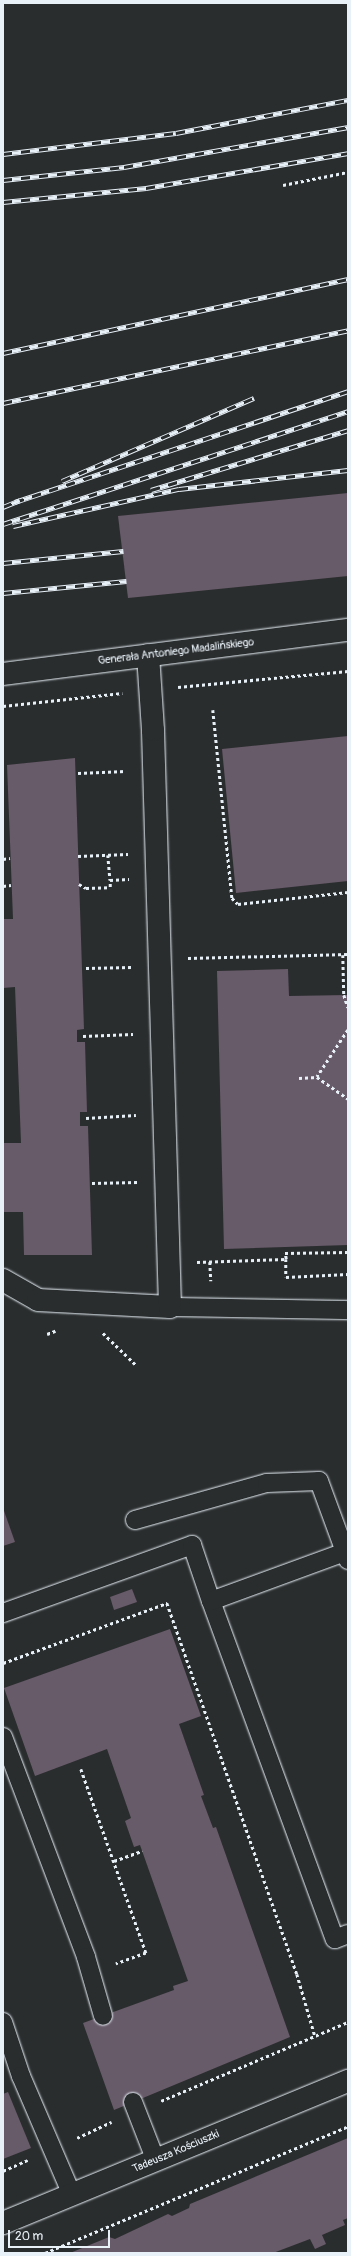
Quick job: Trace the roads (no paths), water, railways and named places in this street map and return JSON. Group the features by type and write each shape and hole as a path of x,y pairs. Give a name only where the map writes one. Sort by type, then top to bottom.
{"street":[{"name":"Generała Antoniego Madalińskiego","path":"3,674 348,630"},
{"path":"3,1280 38,1300 170,1307 158,878 148,655"},
{"name":"Tadeusza Kościuszki","path":"3,2223 348,2080"}],"lane":[{"path":"170,1307 348,1310"},
{"path":"135,1520 267,1483 319,1481 347,1556 291,1572 211,1600"},
{"path":"3,1613 192,1545 335,1939 348,1934"},
{"path":"3,1736 91,1973 103,2016"},
{"path":"3,2022 21,2076 72,2195"},
{"path":"135,2107 156,2160"}],"railway":[{"path":"3,154 176,133 348,100"},
{"path":"3,180 124,167 348,127"},
{"path":"3,202 146,188 348,153"},
{"path":"3,353 348,279"},
{"path":"3,403 348,330"},
{"path":"15,502 348,391"},
{"path":"62,481 254,398"},
{"path":"3,524 348,411"},
{"path":"151,490 348,430"},
{"path":"13,526 179,489 348,470"},
{"path":"3,507 20,500"},
{"path":"3,563 123,551"},
{"path":"3,593 126,581"}]}
